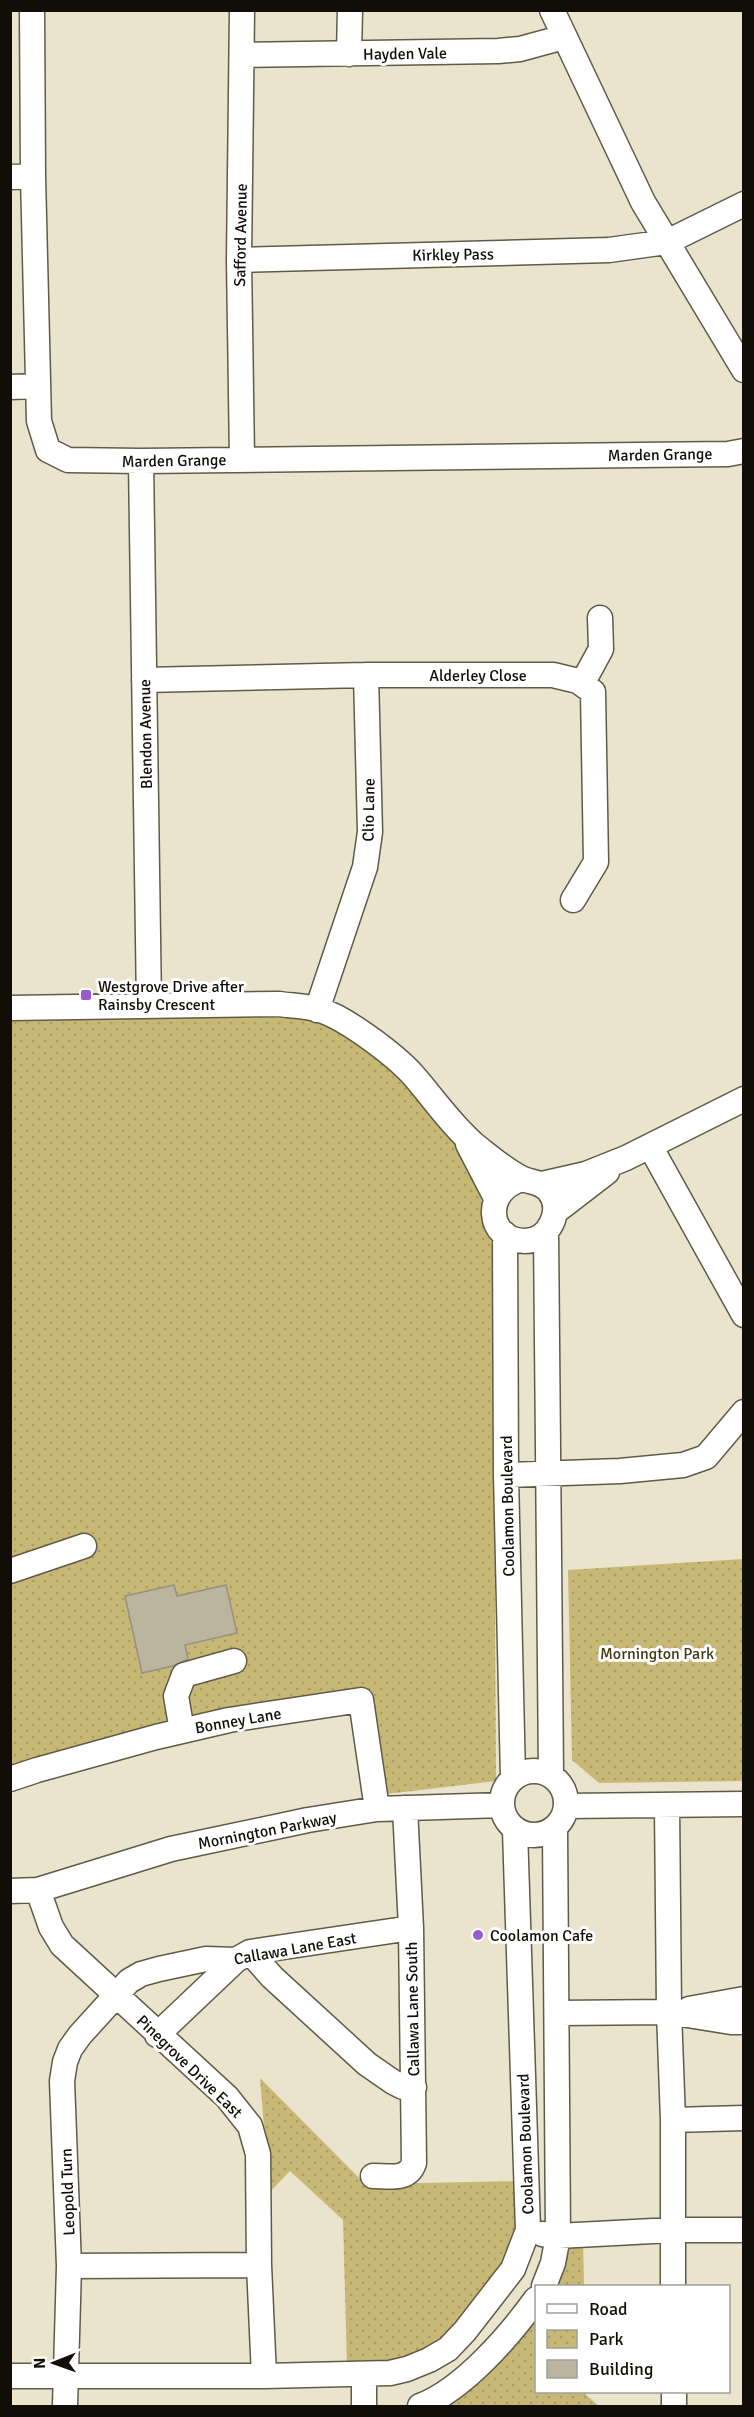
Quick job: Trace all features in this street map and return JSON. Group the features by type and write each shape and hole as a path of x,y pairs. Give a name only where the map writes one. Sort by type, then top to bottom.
{"street":[{"name":"Marden Grange","path":"32,10 22,177 39,421 48,450 68,460 141,461 728,454 744,451"},
{"name":"Safford Avenue","path":"242,10 238,260 242,459"},
{"path":"349,54 350,10"},
{"path":"552,10 643,201 744,370"},
{"name":"Hayden Vale","path":"243,55 498,51 520,49 564,37"},
{"name":"Kirkley Pass","path":"238,260 609,250 667,242 744,204"},
{"path":"10,387 38,386"},
{"name":"Blendon Avenue","path":"141,461 149,1006"},
{"path":"573,900 597,862 593,692 582,684 601,649 600,618"},
{"name":"Alderley Close","path":"144,680 366,675 553,675 582,684"},
{"name":"Clio Lane","path":"317,1010 365,867 370,832 366,675"},
{"path":"10,1008 279,1004 317,1010 371,1038 411,1073 464,1136 491,1158 550,1192 551,1774"},
{"path":"626,1158 551,1222 537,1238 526,1241 515,1240 499,1227 495,1218 496,1198 502,1188 512,1182 532,1182 586,1174 626,1158 744,1099"},
{"path":"464,1136 496,1198"},
{"path":"650,1146 744,1316"},
{"name":"Coolamon Boulevard","path":"506,1234 506,1475 513,1778"},
{"path":"506,1475 620,1471 683,1465 706,1457 744,1412"},
{"path":"10,1571 84,1546"},
{"path":"182,1731 176,1696 184,1675 234,1661"},
{"name":"Bonney Lane","path":"10,1779 229,1720 362,1700 377,1809"},
{"path":"535,1770 551,1774 564,1788 567,1806 565,1814 555,1828 539,1835 530,1835 515,1830 508,1822 502,1805 503,1795 513,1778 535,1770"},
{"path":"567,1806 744,1804"},
{"name":"Mornington Parkway","path":"38,1890 171,1849 308,1820 377,1809 502,1805"},
{"path":"667,1806 669,2012 673,2120 673,2285"},
{"name":"Callawa Lane South","path":"373,2176 403,2176 412,2168 414,2087 411,1928 405,1808"},
{"name":"Coolamon Boulevard","path":"544,2285 554,2264 558,2236 555,1828"},
{"name":"Coolamon Boulevard","path":"10,2376 264,2376 390,2373 429,2360 448,2349 465,2331 513,2269 528,2230 515,1830"},
{"path":"10,1891 38,1890"},
{"name":"Pinegrove Drive East","path":"38,1890 51,1927 62,1945 227,2097 250,2126 258,2154 259,2265 264,2376"},
{"name":"Callawa Lane East","path":"117,1996 129,1981 141,1974 206,1959 243,1956 411,1928"},
{"path":"158,2035 243,1956 272,1977 367,2064 393,2082 414,2087"},
{"name":"Leopold Turn","path":"65,2406 69,2266 62,2081 65,2062 80,2035 117,1996"},
{"path":"558,2013 669,2012 744,1999"},
{"path":"669,2012 744,2022"},
{"path":"673,2120 744,2118"},
{"path":"528,2230 558,2236 672,2230 744,2230"},
{"path":"69,2266 259,2265"},
{"path":"420,2406 456,2384 485,2360 517,2326 535,2302"},
{"path":"364,2374 364,2406"}],"green space":[{"path":"270,1013 315,1018 377,1056 461,1144 477,1182 493,1250 496,1781 387,1794 372,1692 231,1714 11,1770 10,1014"},
{"name":"Mornington Park","path":"743,1559 743,1781 599,1783 572,1760 568,1570"},
{"path":"260,2078 365,2184 523,2181 525,2223 483,2309 413,2360 347,2366 343,2220 290,2171 265,2197 265,2139"},
{"path":"583,2235 584,2285 544,2285 558,2236"},
{"path":"535,2300 535,2393 586,2393 599,2406 419,2406"}],"building":[{"path":"174,1585 177,1596 226,1585 237,1633 185,1645 188,1659 173,1666 142,1673 125,1596"}],"place":[{"name":"Westgrove Drive after Rainsby Crescent","path":"86,995"},
{"name":"Coolamon Cafe","path":"478,1935"}]}
